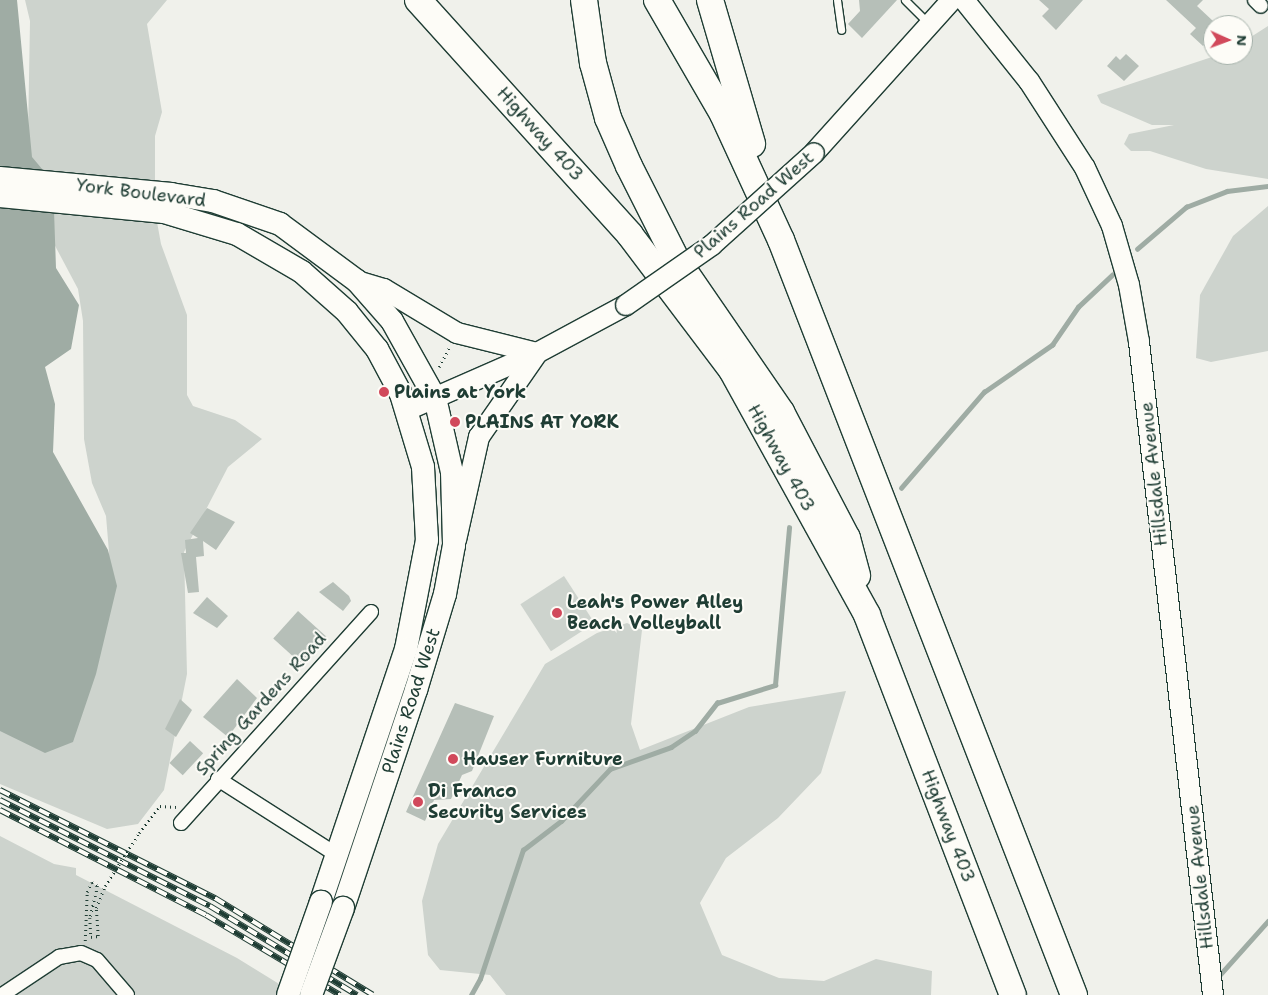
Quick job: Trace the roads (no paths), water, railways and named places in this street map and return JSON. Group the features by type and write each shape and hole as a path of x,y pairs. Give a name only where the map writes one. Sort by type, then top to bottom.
{"highway":[{"name":"Highway 403","path":"418,0 630,235 732,370 866,614 1013,995"},
{"path":"584,0 593,63 608,118 629,166 676,259 786,420 847,538 866,614"},
{"path":"657,0 723,114 781,240 1074,995"},
{"path":"710,0 781,240"}],"main road":[{"name":"Plains Road West","path":"288,995 406,649 428,540 423,467 408,410 537,354 626,305 712,245 814,153 952,0"},
{"name":"Hillsdale Avenue","path":"964,0 1029,81 1084,168 1112,226 1129,285 1139,342 1213,995"},
{"name":"York Boulevard","path":"0,178 168,203 236,234 302,272 347,312 377,349 408,410"},
{"name":"York Boulevard","path":"0,196 168,203 213,201 280,224 357,281 392,321 435,398"},
{"path":"357,281 384,289 457,333 537,354 479,437 466,511 454,546"},
{"name":"Plains Road West","path":"311,995 343,908 416,690 445,594 454,546 452,472 435,398"}],"street":[{"name":"Spring Gardens Road","path":"181,823 218,779 371,612"},
{"path":"218,779 337,855"},
{"path":"2,995 60,957 81,954 97,960 127,995"}],"lane":[{"path":"837,0 841,30"},
{"path":"904,0 930,25"}],"waterway":[{"path":"1137,249 1186,207 1227,191 1268,186"},
{"path":"901,488 984,392 1052,345 1078,307 1112,275"},
{"path":"471,995 480,979 523,850 561,821 610,769 671,747 695,731 717,703 775,685 789,528"},
{"path":"1217,978 1268,921"}],"railway":[{"path":"0,790 215,898 373,995"},
{"path":"0,800 210,906 357,995"},
{"path":"0,810 206,915 340,995"}],"place":[{"name":"Plains at York","path":"384,392"},
{"name":"PLAINS AT YORK","path":"455,422"},
{"name":"Leah's Power Alley Beach Volleyball","path":"557,613"},
{"name":"Hauser Furniture","path":"453,759"},
{"name":"Di Franco Security Services","path":"418,802"}]}
